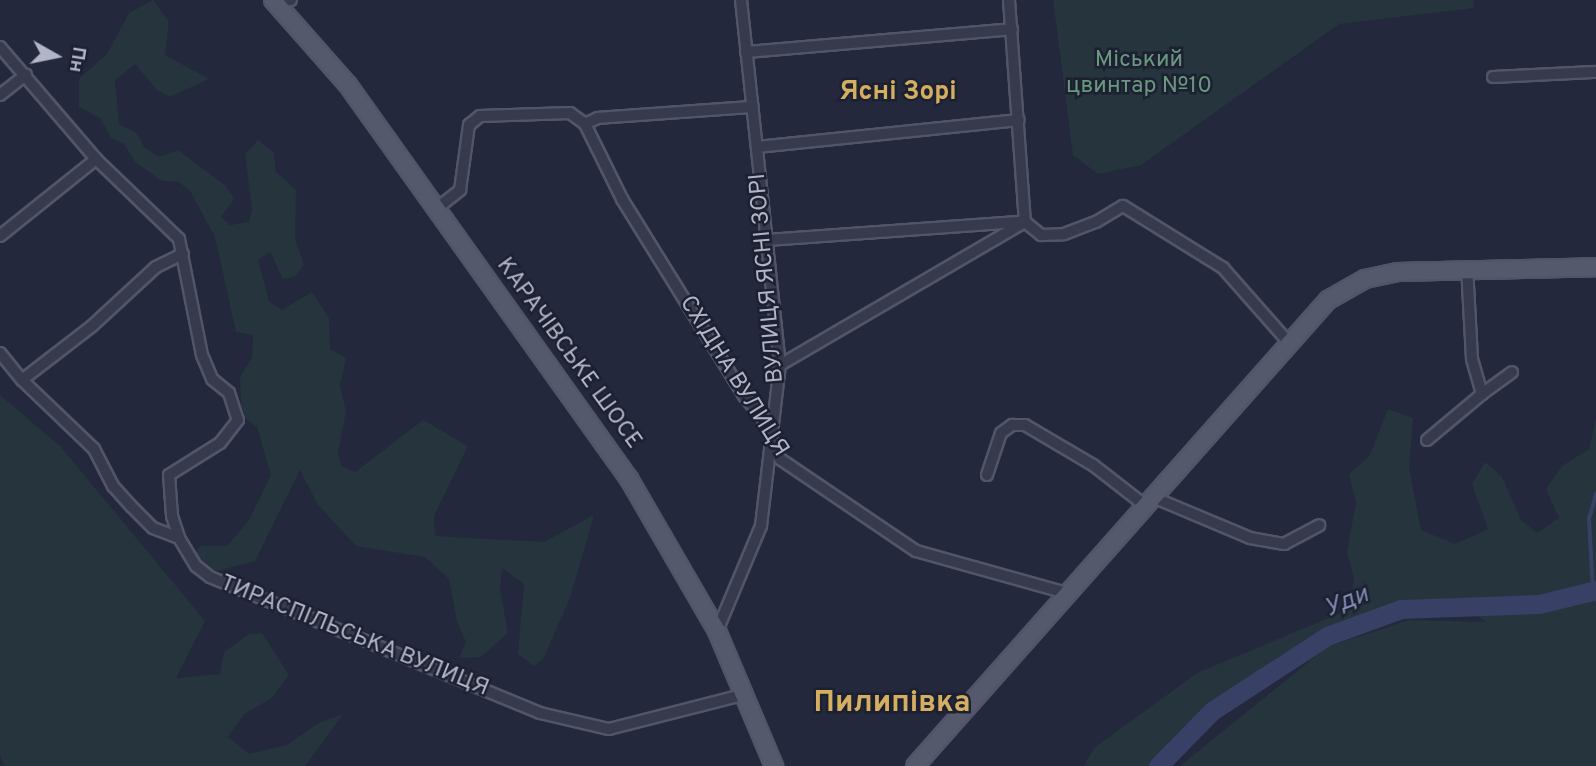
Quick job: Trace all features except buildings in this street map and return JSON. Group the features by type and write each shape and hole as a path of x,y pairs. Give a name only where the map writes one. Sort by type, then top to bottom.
{"main road":[{"name":"КАРАЧІВСЬКЕ ШОСЕ","path":"280,1 348,85 629,479 717,631 746,694 774,766"},
{"path":"915,766 1151,503 1328,300 1353,284 1389,274 1467,267 1596,267"}],"street":[{"name":"ВУЛИЦЯ ЯСНІ ЗОРІ","path":"717,631 752,555 773,446 780,365 741,0"},
{"path":"1009,0 1025,222"},
{"path":"746,52 1012,29"},
{"path":"0,47 96,159 179,239 183,254 156,267 92,327 22,380"},
{"path":"1493,77 1596,72"},
{"path":"0,95 26,75"},
{"path":"436,209 460,190 472,119 503,113 570,113 585,124 598,118 752,107"},
{"path":"757,147 1019,120"},
{"name":"СХІДНА ВУЛИЦЯ","path":"585,124 622,199 744,396 762,417 773,446 793,470 916,551 1070,594"},
{"path":"0,236 96,159"},
{"path":"766,240 1025,222 1041,234 1080,228 1122,206 1223,268 1290,344"},
{"path":"780,365 1025,222"},
{"name":"ТИРАСПІЛЬСЬКА ВУЛИЦЯ","path":"183,254 202,355 212,379 229,393 238,420 220,443 169,475 179,538 196,566 210,577 540,713 609,729 746,694"},
{"path":"1467,267 1472,359 1482,394"},
{"path":"0,353 22,380 94,449 113,486 131,506 153,528 179,538"},
{"path":"1427,440 1512,372"},
{"path":"987,475 1002,433 1012,425 1025,425 1151,503 1250,538 1284,544 1319,525"}],"green space":[{"path":"153,0 169,22 165,55 209,79 170,97 157,90 135,64 115,80 119,124 137,133 144,147 159,157 178,150 226,186 234,199 221,217 230,225 249,222 252,210 245,154 258,140 274,153 276,172 296,190 295,239 304,265 294,277 283,279 270,252 258,260 269,301 282,310 312,292 329,318 330,349 346,358 340,386 346,411 338,453 341,466 355,472 423,420 468,446 434,516 435,536 544,542 594,515 570,598 543,659 534,666 518,654 524,584 502,568 500,589 508,633 481,657 459,658 466,642 457,622 449,579 425,557 356,546 318,505 300,470 255,561 217,571 203,565 195,554 200,546 227,546 249,520 271,475 257,427 246,419 241,404 240,377 252,358 253,335 236,332 215,237 190,191 179,182 162,181 135,162 124,144 111,138 100,118 79,107 79,79 107,54 129,13"},
{"name":"Міський цвинтар №10","path":"1053,0 1473,0 1474,8 1339,24 1141,165 1098,174 1073,155"},
{"path":"0,395 61,447 205,621 176,678 220,674 224,652 249,634 262,633 289,675 272,698 244,714 228,737 249,754 287,745 317,724 343,714 305,766 4,766 0,755"},
{"path":"1388,409 1413,418 1409,467 1421,530 1455,544 1488,529 1472,484 1485,462 1502,477 1521,520 1537,533 1559,518 1546,489 1562,466 1589,449 1596,419 1596,586 1537,600 1403,600 1308,638 1223,696 1156,766 1084,766 1094,748 1197,673 1350,609 1354,578 1347,552 1356,502 1349,474 1370,455"},
{"path":"1596,594 1596,766 1180,766 1327,647 1409,620 1486,622 1469,610 1543,607"}],"waterway":[{"path":"1593,591 1589,519 1596,494"},
{"name":"Уди","path":"1158,766 1212,711 1327,636 1401,609 1539,604 1596,590"}],"district":[{"name":"Ясні Зорі","path":"898,93"},
{"name":"Пилипівка","path":"892,704"}]}
